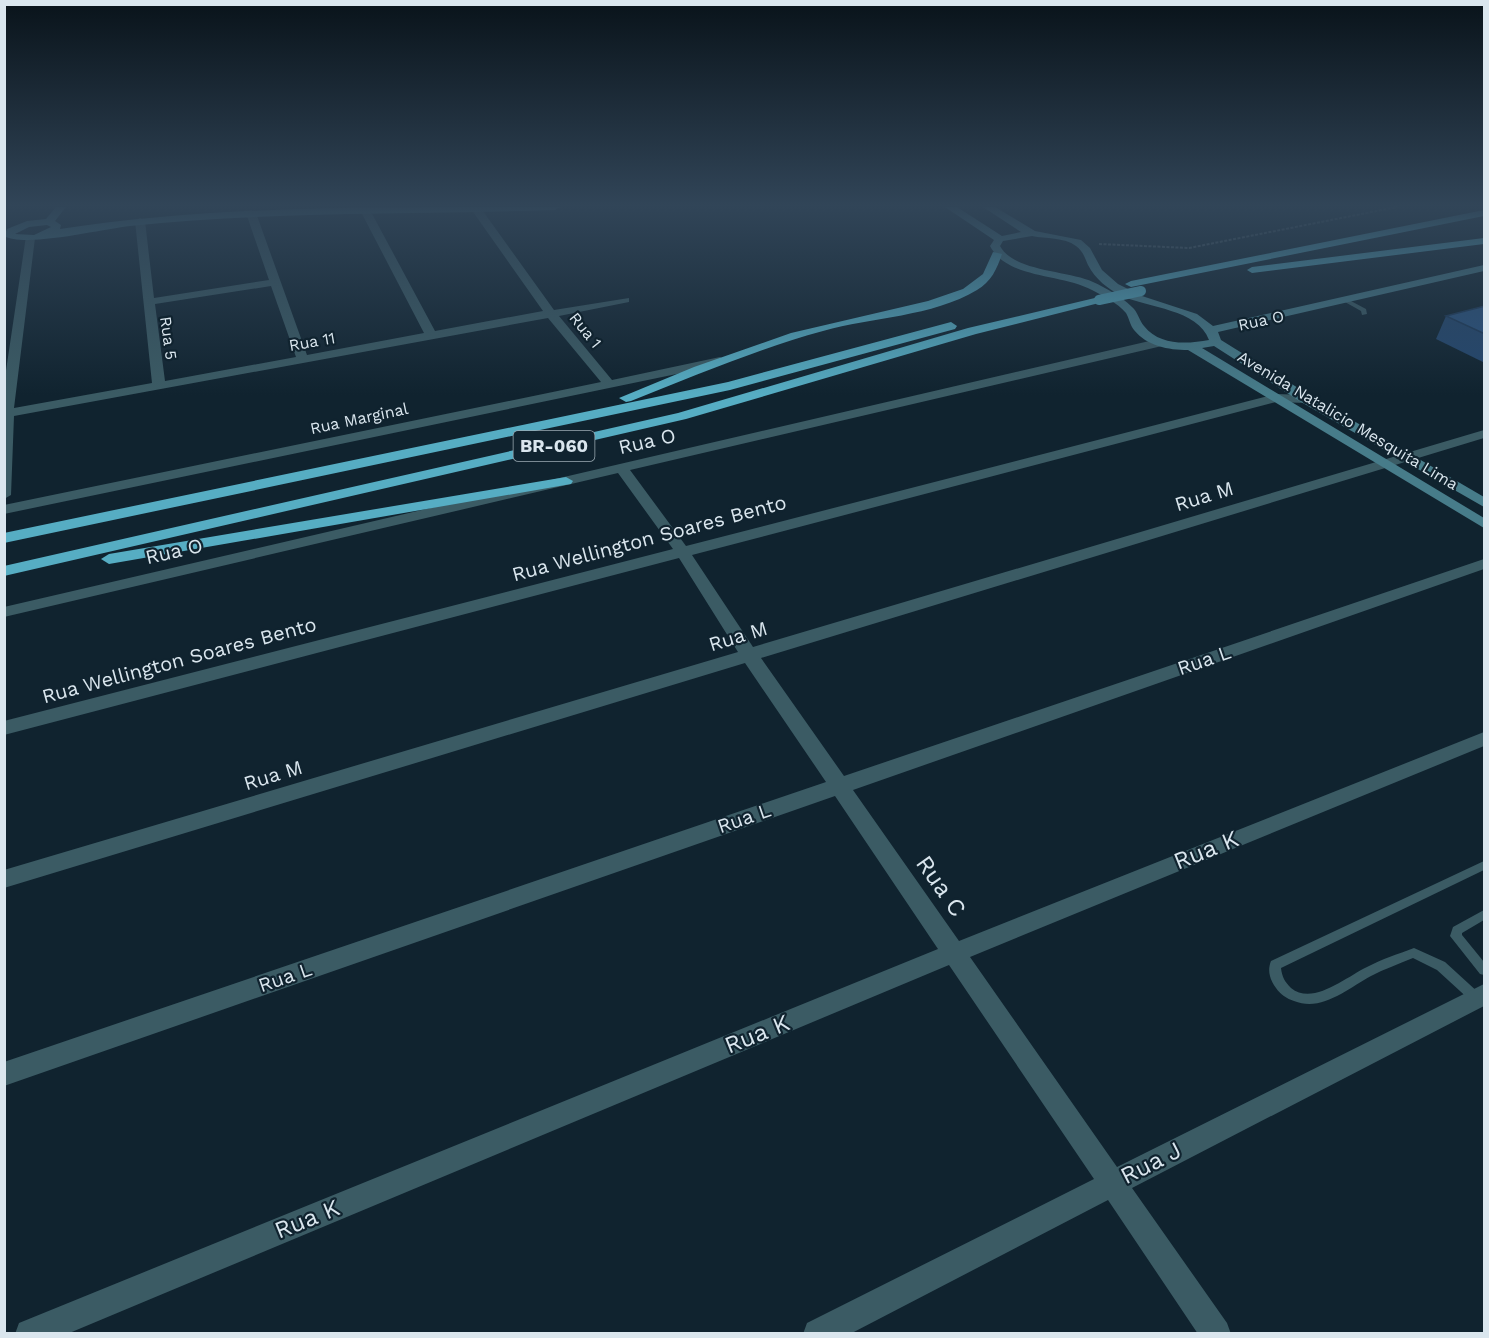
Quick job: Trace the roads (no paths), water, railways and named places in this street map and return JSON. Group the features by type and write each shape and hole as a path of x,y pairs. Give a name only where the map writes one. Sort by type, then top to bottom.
{"highway":[{"path":"578,417 722,361 822,327 944,299 969,290 989,277 992,269"},
{"name":"BR-060","path":"4,571 681,416 1131,284 1204,269"},
{"name":"BR-060","path":"4,538 761,378 912,336 1094,296 1141,291 1260,269"},
{"path":"4,581 99,561 566,481"}],"street":[{"path":"4,495 6,414 27,269"},
{"name":"Rua 5","path":"144,269 159,386"},
{"path":"271,269 303,360"},
{"path":"396,269 431,336"},
{"name":"Rua 1","path":"519,269 551,314 609,384"},
{"path":"1038,269 1074,278 1099,290 1129,310 1137,327 1158,343 1193,348"},
{"name":"Avenida Natalicio Mesquita Lima","path":"1097,269 1115,287 1153,304 1187,314 1207,324 1214,336 1306,399 1485,503"},
{"name":"Rua O","path":"1193,348 1214,336 1479,269"},
{"path":"147,302 276,282"},
{"name":"Rua 11","path":"6,414 625,300"},
{"name":"Rua O","path":"4,612 1158,343"},
{"name":"Avenida Natalicio Mesquita Lima","path":"1193,348 1485,524"},
{"name":"Rua Marginal","path":"4,510 722,361"},
{"name":"Rua Wellington Soares Bento","path":"4,728 682,550 1276,398 1306,399"},
{"name":"Rua M","path":"4,879 1485,434"},
{"path":"1364,450 1382,442"},
{"name":"Rua C","path":"621,468 682,550 750,656 1216,1334"},
{"name":"Rua L","path":"4,1074 1485,564"},
{"name":"Rua K","path":"30,1334 954,952 1485,739"},
{"name":"Rua J","path":"818,1334 1480,996"}],"lane":[{"path":"1347,301 1364,312"},
{"path":"1480,996 1441,966 1414,953 1385,964 1318,999 1298,1000 1278,982 1274,972 1275,965 1485,865"},
{"path":"1485,915 1457,930 1456,936 1485,970"}]}
